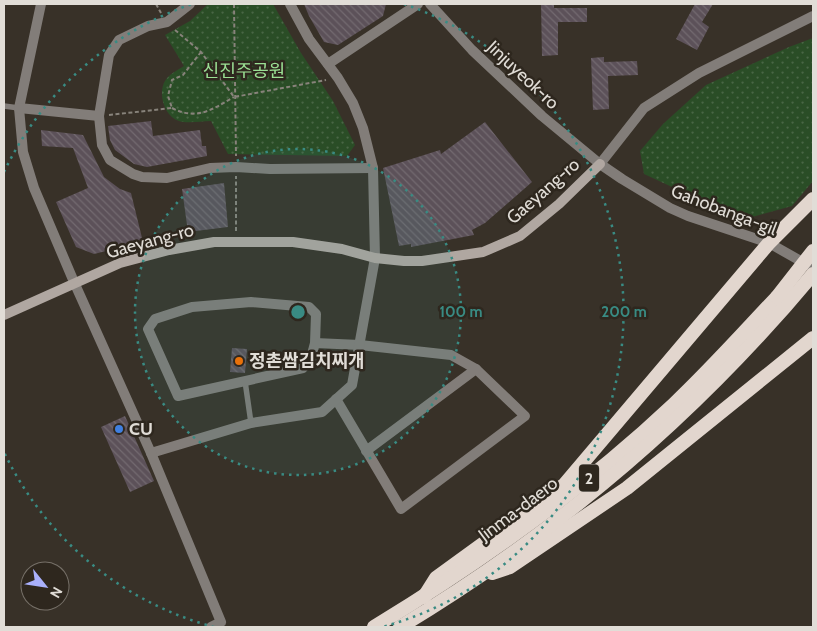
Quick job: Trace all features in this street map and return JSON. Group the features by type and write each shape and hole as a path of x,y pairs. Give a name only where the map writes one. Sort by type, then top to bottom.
{"highway":[{"path":"424,597 436,578 564,485 769,243 813,199"},
{"name":"2","path":"783,300 813,251"},
{"name":"2","path":"783,300 813,274"},
{"name":"Jinma-daero","path":"374,627 424,597 523,530 610,462 783,300"},
{"name":"Jinma-daero","path":"400,627 532,541 619,472 684,413 783,300"},
{"path":"479,577 510,567 627,488 813,338"}],"main road":[{"name":"Gaeyang-ro","path":"4,315 120,263 169,250 214,242 293,242 342,249 375,258 404,261 422,261 483,252 520,236 559,204 600,164"}],"street":[{"path":"41,4 19,108 23,152 34,188 151,453 221,622 211,627"},
{"path":"190,4 167,22 148,26 119,40 109,56 99,116 102,145 110,160 133,174 142,177 167,178 210,168 373,168"},
{"path":"151,453 251,423 322,412 352,385 375,258 373,168 363,128 353,103 338,78 309,39 290,4"},
{"path":"328,64 418,4"},
{"name":"Jinjuyeok-ro","path":"430,4 472,50 542,116 600,164"},
{"name":"Gaeyang-ro","path":"600,164 644,108 700,73 813,16"},
{"path":"19,108 99,116"},
{"name":"Gahobanga-gil","path":"600,164 670,208 696,219 769,243 813,268"},
{"path":"251,302 309,307 316,314 315,343 312,358 303,368 178,396 148,329 155,319 192,307 251,302"},
{"path":"315,343 360,345 451,355 476,369 525,416 401,509 336,399"},
{"path":"366,451 476,369"}],"lane":[{"path":"4,106 19,108"},
{"path":"246,381 251,423"}],"path":[{"path":"156,4 167,22 201,52 234,97"},
{"path":"234,4 236,242"},
{"path":"172,108 168,96 172,80 183,75 201,52"},
{"path":"99,116 172,108 182,113 206,113 234,97 338,78"}],"green space":[{"name":"신진주공원","path":"208,4 273,4 301,53 333,101 355,145 347,156 228,154 211,121 183,122 169,114 163,102 162,88 168,77 184,66 165,35 190,21"},
{"path":"813,38 813,181 792,206 737,221 713,206 644,174 640,151 663,124 706,85"}],"building":[{"path":"304,4 386,4 383,16 338,45 324,42"},
{"path":"541,4 554,4 554,8 587,8 587,22 558,22 558,55 542,56"},
{"path":"695,4 713,4 702,22 709,27 697,50 676,39"},
{"path":"604,57 604,62 637,61 638,75 608,76 609,109 593,110 591,58"},
{"path":"151,121 153,136 200,130 202,146 206,146 207,156 147,167 134,164 115,150 110,140 108,126"},
{"path":"485,122 532,182 485,223 472,230 474,235 411,247 411,244 399,246 383,168 440,150 441,154"},
{"path":"41,130 83,135 104,177 120,189 131,193 143,242 94,254 76,247 56,202 88,188 73,148 42,146"},
{"path":"224,183 228,227 188,232 182,189"},
{"name":"정촌쌈김치찌개","path":"232,348 247,349 245,373 230,372"},
{"path":"125,416 154,481 130,492 101,427"}],"place":[{"name":"정촌쌈김치찌개","path":"239,361"},
{"name":"CU","path":"119,429"}]}
